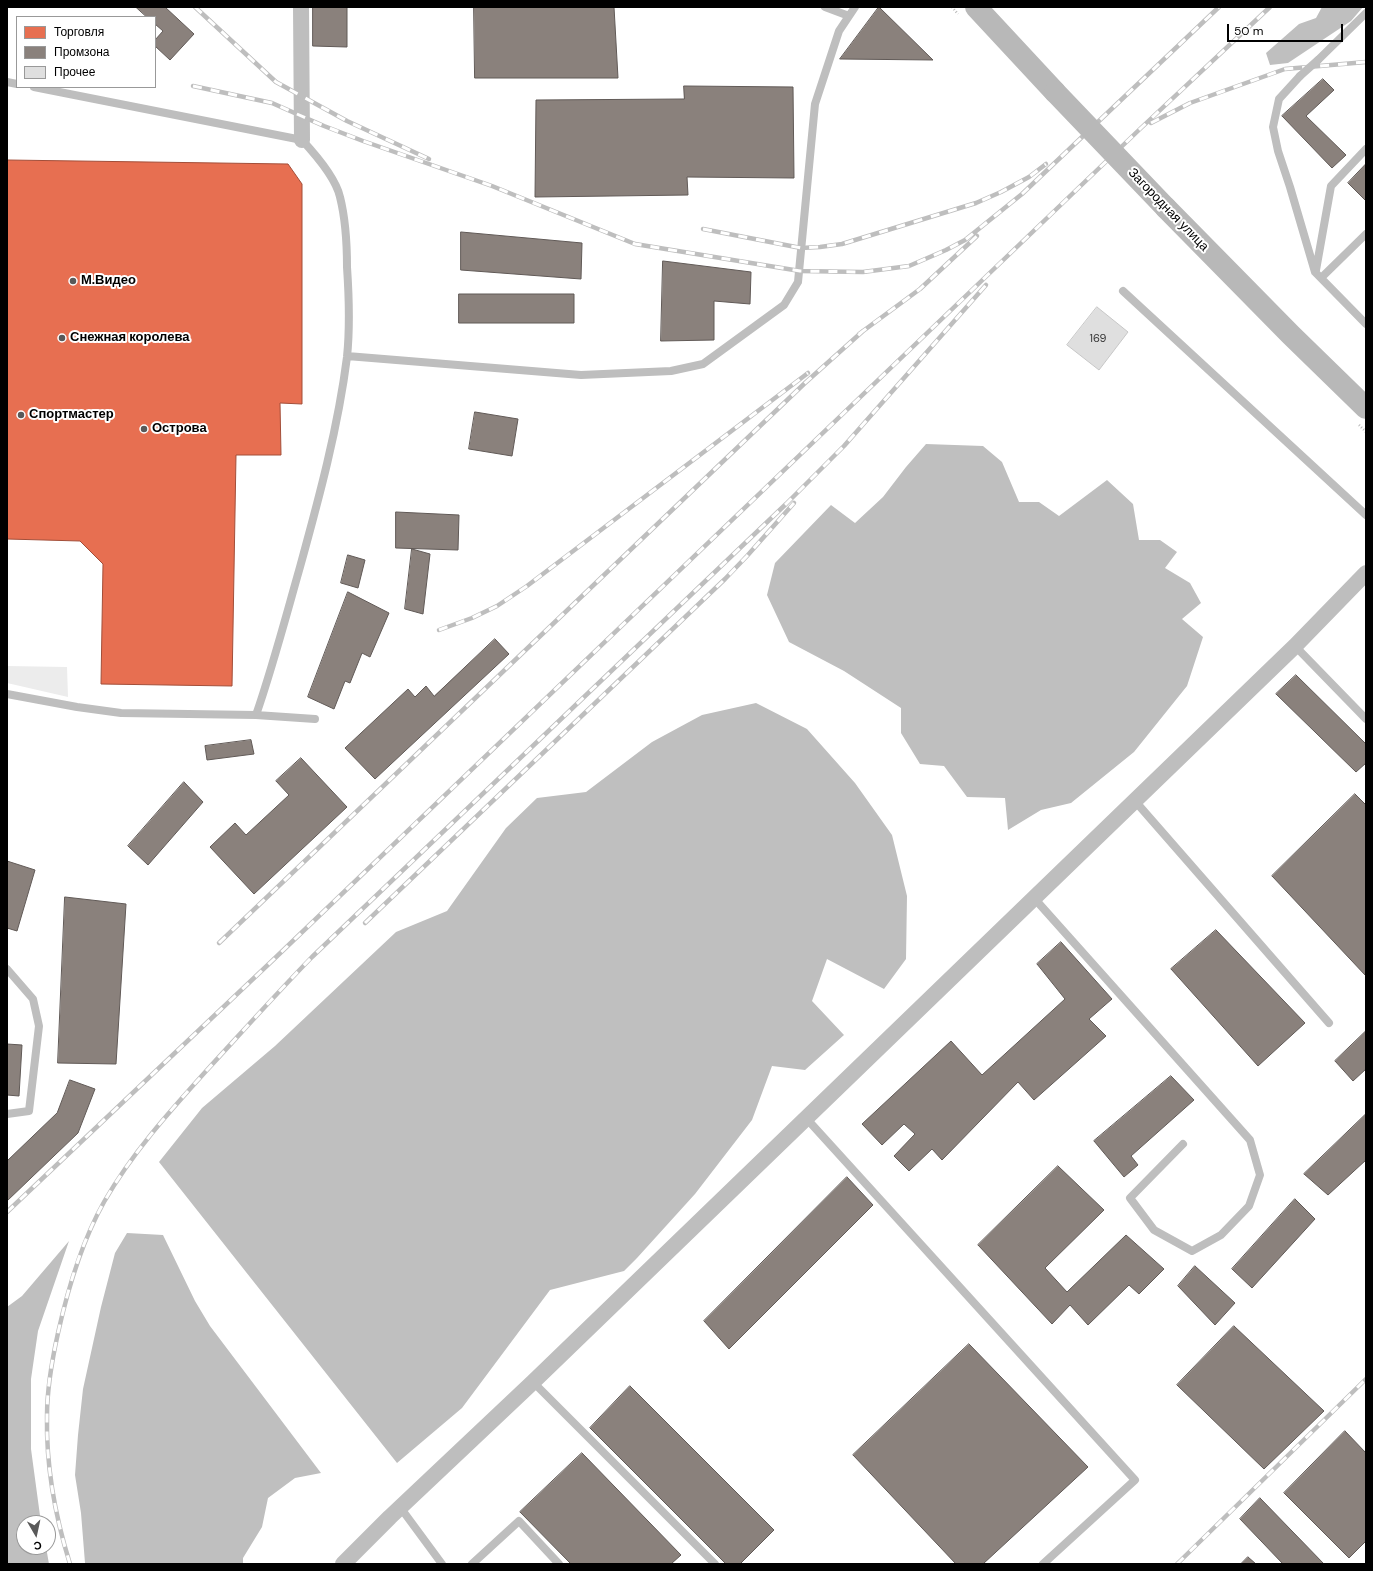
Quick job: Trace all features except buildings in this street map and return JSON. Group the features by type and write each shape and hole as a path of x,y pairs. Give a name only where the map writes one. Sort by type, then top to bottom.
{"main road":[{"name":"Загородная улица","path":"976,7 1166,208 1291,335 1366,408"}],"street":[{"path":"301,7 302,140"},
{"path":"343,1564 400,1507 533,1382 1135,801 1295,646 1366,573"}],"lane":[{"path":"825,7 849,16"},
{"path":"347,356 581,375 671,371 703,364 784,305 798,282 815,104 839,31 855,7"},
{"path":"1366,13 1300,76 1279,99 1273,127 1278,151 1318,275 1366,324"},
{"path":"39,88 302,140 315,153 331,178 340,197 347,250 347,356 330,450 309,537 287,616 256,715"},
{"path":"1318,275 1331,186 1366,149"},
{"path":"1318,275 1366,234"},
{"path":"1123,291 1366,515"},
{"path":"1295,646 1366,719"},
{"path":"7,694 77,707 121,713 256,715 315,719"},
{"path":"1135,801 1329,1024"},
{"path":"1034,898 1250,1140 1260,1174 1249,1206 1221,1235 1192,1251 1154,1230 1130,1198 1183,1144"},
{"path":"7,969 33,999 39,1026 29,1111 7,1114"},
{"path":"806,1118 1136,1480 1043,1564"},
{"path":"533,1382 715,1564"},
{"path":"400,1507 442,1564"},
{"path":"472,1564 519,1521 559,1564"}],"shaded area":[{"path":"1322,7 1363,7 1351,21 1288,63 1270,65 1266,53 1299,24 1316,18"},
{"path":"926,444 983,446 1002,462 1019,502 1039,502 1059,516 1107,480 1133,504 1139,540 1160,540 1177,552 1165,568 1190,583 1201,603 1182,619 1203,637 1187,686 1134,752 1071,803 1041,810 1008,830 1005,798 967,797 944,766 920,764 901,733 901,708 844,671 789,642 767,595 775,563 831,505 855,523 883,497"},
{"path":"7,666 67,667 68,697 7,683"},
{"path":"756,703 807,729 855,783 892,835 907,896 906,959 884,989 827,959 812,1001 844,1035 805,1070 772,1066 752,1120 695,1194 637,1258 624,1271 550,1290 462,1408 397,1463 159,1162 202,1108 275,1046 396,932 447,911 506,828 537,798 586,792 652,742 702,715"},
{"path":"127,1233 163,1235 195,1301 210,1326 321,1473 295,1478 268,1498 262,1527 243,1558 243,1564 85,1563 81,1513 75,1475 83,1389 101,1307 115,1253"},
{"path":"69,1241 38,1331 31,1379 31,1449 40,1515 16,1515 16,1555 47,1555 49,1564 7,1564 7,1307 22,1296"}],"railway":[{"path":"195,7 276,82 347,121 429,159"},
{"path":"193,86 272,103 324,126 492,186 635,244 800,271 863,272 909,266 965,240 1022,194 1219,7"},
{"path":"7,1212 273,960 1141,128 1270,7"},
{"path":"1151,123 1190,103 1285,69 1366,62"},
{"path":"703,229 801,248 842,244 976,203 1029,177 1046,164"},
{"path":"859,334 920,289 977,236"},
{"path":"70,1564 52,1491 47,1435 50,1374 66,1299 76,1266 89,1233 104,1202 127,1166 179,1101 312,957 786,504 844,446 986,285"},
{"path":"219,943 805,383 863,331"},
{"path":"439,630 472,618 497,606 527,586 808,373"},
{"path":"365,923 725,579 794,503"},
{"path":"1177,1564 1366,1379"}],"place":[{"name":"М.Видео","path":"73,281"},
{"name":"Снежная королева","path":"62,338"},
{"name":"Спортмастер","path":"21,415"},
{"name":"Острова","path":"144,429"}]}
